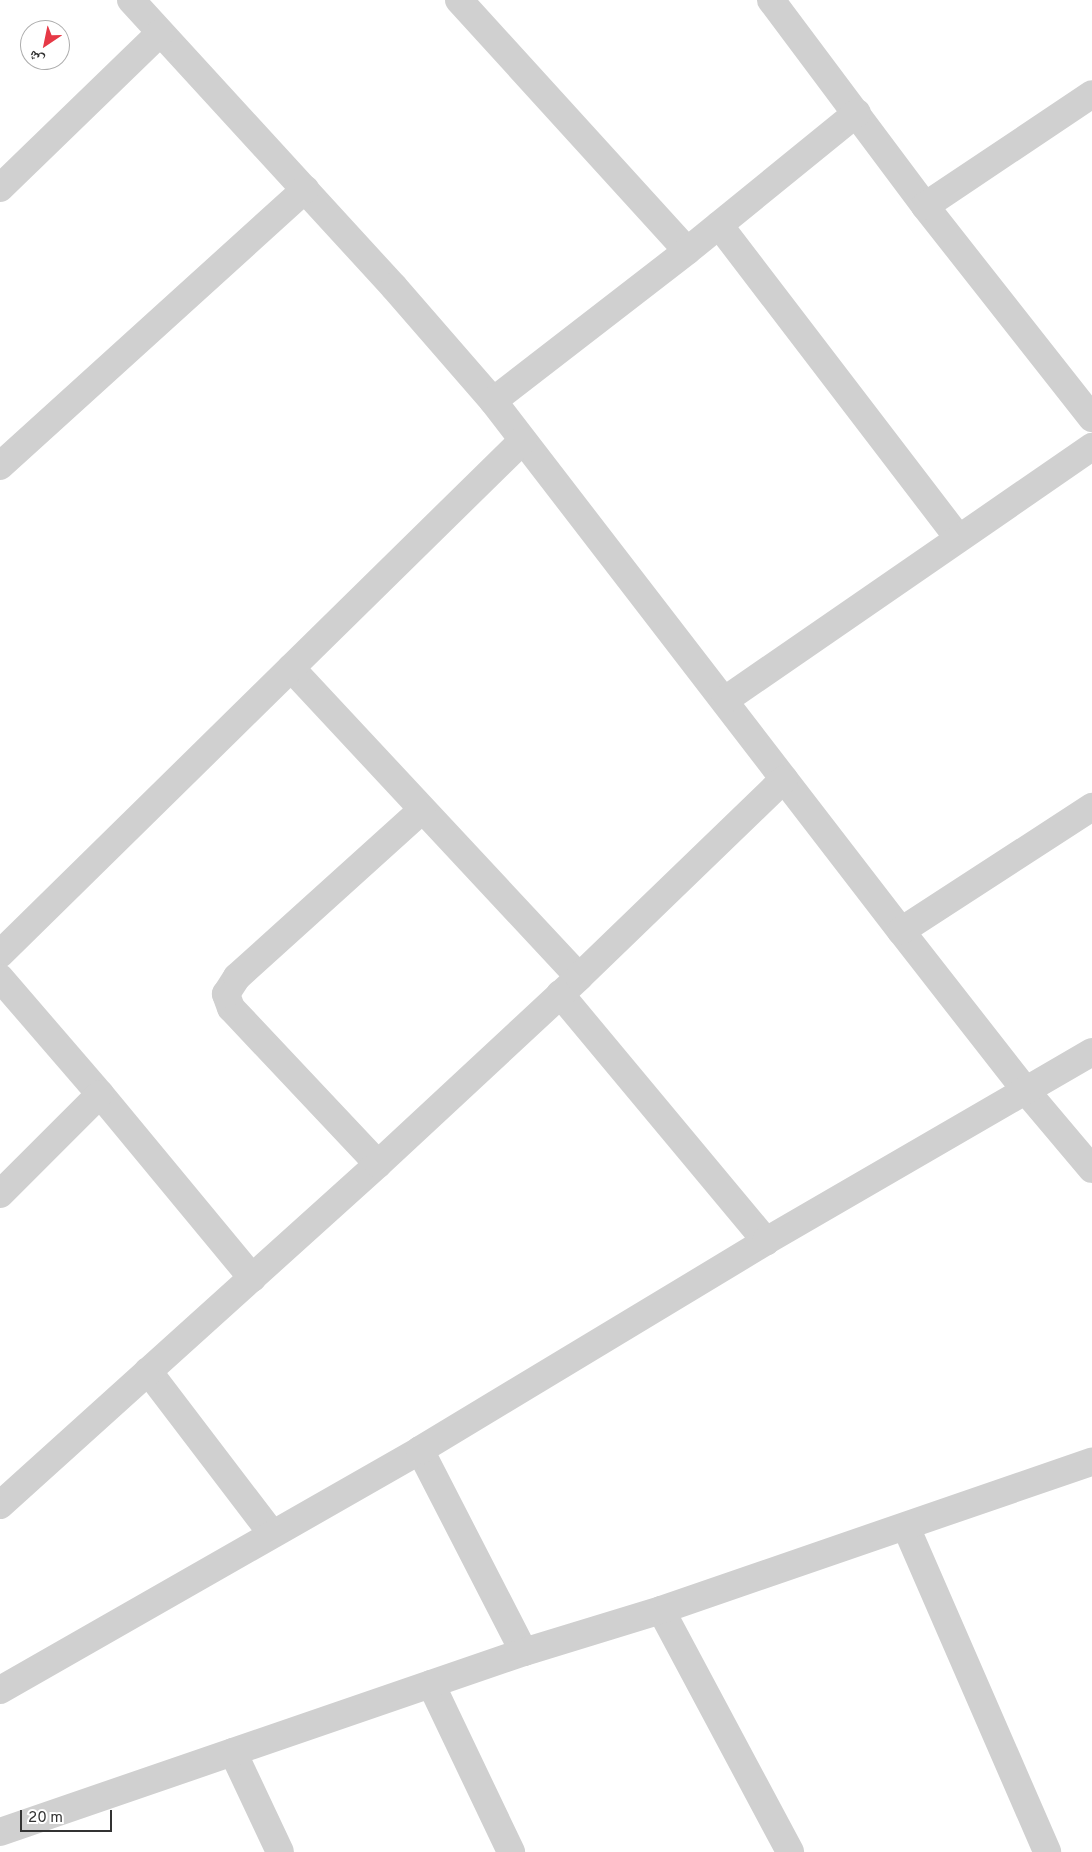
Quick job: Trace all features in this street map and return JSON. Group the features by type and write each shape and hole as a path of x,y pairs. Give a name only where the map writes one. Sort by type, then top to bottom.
{"street":[{"path":"131,0 306,189 439,337 493,401 522,441 1026,1091 1092,1169"},
{"path":"459,0 686,251"},
{"path":"771,0 925,206 1092,418"},
{"path":"0,188 160,33"},
{"path":"925,206 1092,94"},
{"path":"493,401 719,225 857,113"},
{"path":"0,466 306,189"},
{"path":"719,225 958,538"},
{"path":"0,954 522,441"},
{"path":"724,700 1092,447"},
{"path":"291,668 422,810 570,986 766,1241"},
{"path":"0,1505 378,1164 570,986 784,779"},
{"path":"902,931 1092,807"},
{"path":"378,1164 231,1008 226,994 237,976 422,810"},
{"path":"0,978 100,1094 252,1278"},
{"path":"0,1690 420,1450 766,1241 1092,1052"},
{"path":"0,1194 100,1094"},
{"path":"148,1371 272,1534"},
{"path":"420,1450 524,1652"},
{"path":"0,1832 524,1652 661,1610 1092,1462"},
{"path":"906,1527 1047,1852"},
{"path":"661,1610 790,1852"},
{"path":"432,1684 511,1852"},
{"path":"233,1752 280,1852"}]}
